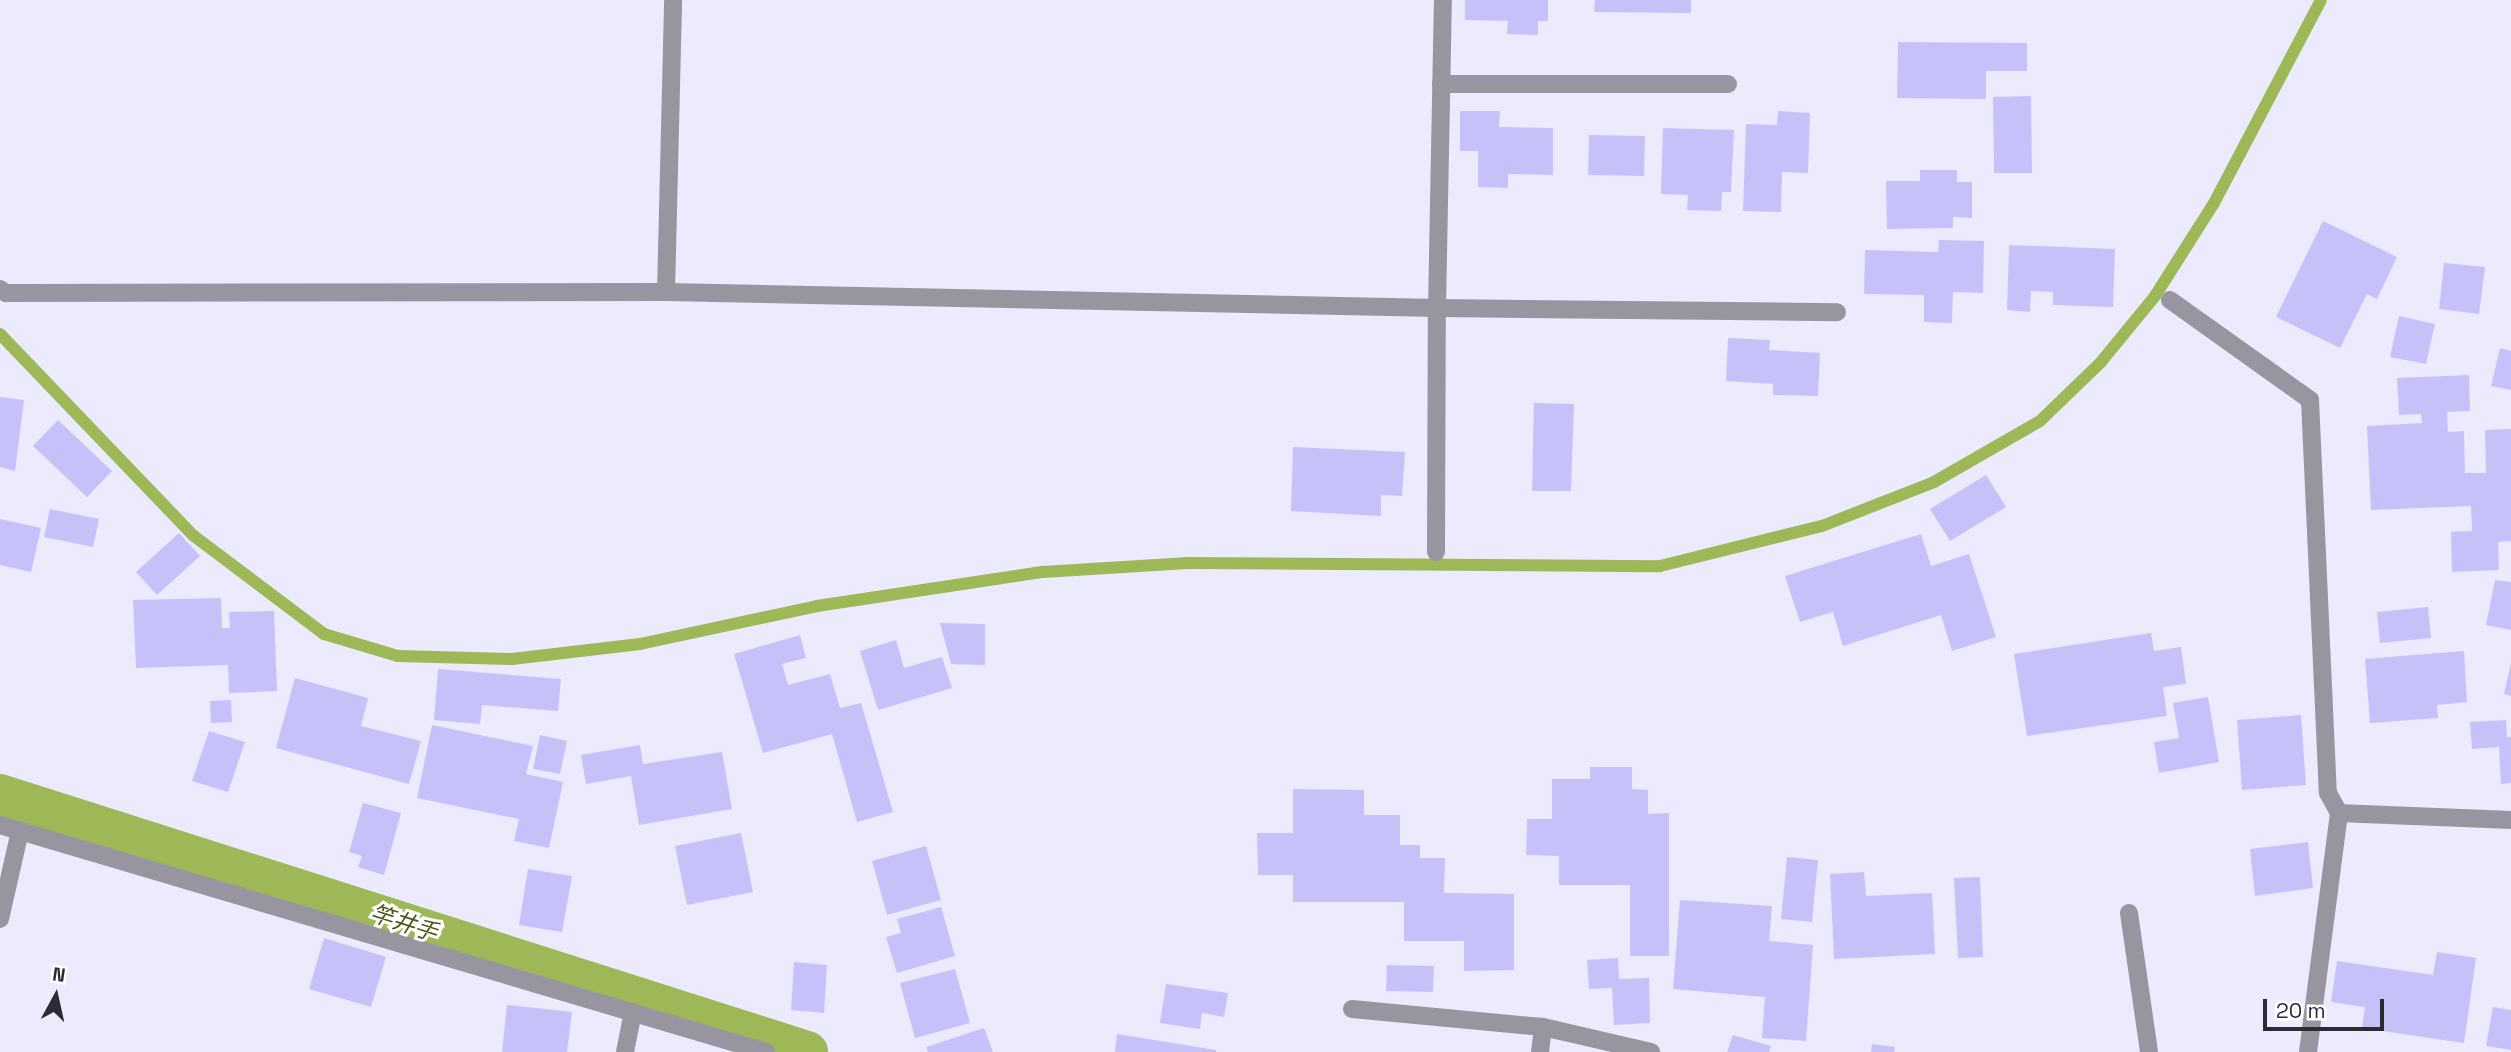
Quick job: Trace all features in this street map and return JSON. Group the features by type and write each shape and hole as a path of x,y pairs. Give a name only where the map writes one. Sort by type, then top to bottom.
{"street":[{"path":"666,292 673,0"},
{"path":"1436,552 1443,0"},
{"path":"1441,84 1728,84"},
{"path":"0,289 6,293 666,292 1437,308 1838,312"},
{"path":"2170,300 2310,400 2328,793 2339,813 2308,1052"},
{"path":"2339,813 2511,820"},
{"path":"0,825 766,1052"},
{"path":"0,919 20,831"},
{"path":"2129,913 2149,1052"},
{"path":"1352,1009 1542,1027 1651,1052"},
{"path":"625,1052 633,1012"},
{"path":"1540,1052 1542,1027"}],"building":[{"path":"1465,0 1548,0 1548,21 1538,21 1538,35 1507,34 1508,21 1465,20"},
{"path":"1595,0 1691,0 1691,13 1594,12"},
{"path":"1898,42 2027,43 2027,71 1986,71 1986,99 1897,98"},
{"path":"2031,96 2032,173 1994,173 1993,97"},
{"path":"1460,111 1500,111 1499,127 1553,128 1553,175 1508,174 1508,188 1478,187 1478,151 1460,151"},
{"path":"1778,111 1810,113 1808,173 1782,172 1781,212 1743,211 1746,124 1777,125"},
{"path":"1663,128 1734,130 1731,192 1722,192 1721,211 1687,210 1688,195 1661,194"},
{"path":"1589,135 1645,136 1644,176 1588,175"},
{"path":"1920,170 1957,170 1957,182 1972,182 1972,218 1953,217 1953,228 1887,229 1886,181 1920,181"},
{"path":"2323,221 2397,257 2377,299 2367,294 2340,348 2276,317"},
{"path":"1939,240 1984,241 1983,293 1953,292 1952,323 1924,322 1924,295 1864,294 1865,250 1938,252"},
{"path":"2009,245 2115,249 2113,307 2053,305 2053,292 2031,291 2030,312 2007,310"},
{"path":"2444,263 2485,267 2479,314 2439,309"},
{"path":"2399,316 2435,324 2426,364 2390,357"},
{"path":"1728,338 1770,340 1769,350 1820,353 1818,396 1773,395 1773,384 1726,381"},
{"path":"2500,348 2511,351 2511,390 2491,386"},
{"path":"2469,375 2470,411 2447,412 2448,432 2464,431 2465,473 2486,473 2485,430 2511,429 2511,541 2498,542 2499,570 2452,572 2451,532 2472,531 2471,506 2371,510 2367,426 2422,423 2421,414 2399,415 2397,378"},
{"path":"0,397 24,400 15,471 0,467"},
{"path":"1534,403 1574,404 1571,491 1532,491"},
{"path":"58,420 112,471 87,497 33,446"},
{"path":"1293,447 1405,452 1402,496 1381,495 1381,516 1291,511"},
{"path":"1986,475 2006,507 1950,541 1930,509"},
{"path":"50,509 99,519 93,547 44,537"},
{"path":"0,519 41,528 31,572 0,565"},
{"path":"179,533 200,556 157,595 136,572"},
{"path":"1921,534 1931,566 1969,554 1996,637 1952,651 1941,615 1843,646 1833,612 1800,622 1785,576"},
{"path":"2495,580 2511,582 2511,630 2486,625"},
{"path":"221,598 222,628 230,628 229,612 274,611 277,691 229,693 228,665 136,668 133,600"},
{"path":"2428,607 2431,638 2380,643 2377,612"},
{"path":"940,623 985,624 985,665 951,664"},
{"path":"2151,633 2154,651 2181,647 2186,684 2163,687 2167,716 2027,736 2014,654"},
{"path":"800,635 806,658 782,664 788,685 830,674 840,708 861,703 893,812 857,822 832,734 763,753 734,654"},
{"path":"896,640 904,668 942,657 952,688 878,710 860,651"},
{"path":"2464,651 2467,702 2437,705 2438,718 2370,723 2365,659"},
{"path":"2511,663 2511,696 2504,694"},
{"path":"438,669 561,679 558,711 482,705 480,724 434,720"},
{"path":"295,678 368,698 361,726 421,741 409,784 276,748"},
{"path":"2208,697 2219,762 2159,773 2154,742 2179,738 2173,703"},
{"path":"231,700 232,722 211,723 210,701"},
{"path":"2301,715 2306,785 2242,790 2237,720"},
{"path":"2506,720 2507,737 2511,737 2511,783 2501,784 2499,747 2472,749 2470,722"},
{"path":"432,725 533,746 526,774 563,782 549,848 514,841 519,819 417,798"},
{"path":"209,731 245,742 228,792 192,781"},
{"path":"540,735 567,741 560,774 533,769"},
{"path":"640,745 643,764 722,752 732,809 639,825 631,776 586,784 581,755"},
{"path":"1590,767 1632,767 1632,789 1648,790 1648,814 1669,813 1669,956 1630,956 1630,885 1559,885 1559,856 1526,855 1527,819 1552,819 1552,779 1590,779"},
{"path":"1293,789 1364,790 1364,815 1400,815 1400,845 1420,845 1420,858 1445,858 1444,893 1514,894 1514,970 1464,971 1464,941 1404,941 1404,902 1293,902 1293,875 1258,875 1257,833 1293,833"},
{"path":"363,803 401,813 384,875 358,867 362,856 349,852"},
{"path":"741,833 753,892 687,905 675,846"},
{"path":"2308,842 2313,888 2255,896 2250,849"},
{"path":"926,846 941,900 887,915 872,861"},
{"path":"1787,857 1818,860 1812,922 1781,919"},
{"path":"528,869 572,876 562,932 519,925"},
{"path":"1864,872 1866,896 1932,893 1935,954 1834,959 1830,874"},
{"path":"1980,877 1983,957 1958,958 1954,878"},
{"path":"1680,900 1772,906 1769,941 1813,945 1806,1041 1762,1038 1765,997 1673,989"},
{"path":"941,907 955,956 897,973 886,937 901,933 897,919"},
{"path":"324,938 386,957 371,1007 309,989"},
{"path":"2437,952 2476,958 2464,1043 2362,1028 2365,1007 2331,1002 2337,961 2433,975"},
{"path":"1618,958 1619,979 1649,978 1650,1023 1614,1025 1612,988 1589,989 1587,960"},
{"path":"794,962 827,965 824,1013 791,1010"},
{"path":"1387,965 1434,966 1433,992 1386,991"},
{"path":"955,969 970,1023 915,1038 900,983"},
{"path":"1166,984 1228,993 1224,1017 1202,1013 1200,1029 1160,1023"},
{"path":"507,1005 572,1012 567,1052 502,1052"},
{"path":"2493,1007 2511,1010 2511,1050 2486,1046"},
{"path":"984,1028 993,1052 928,1052 926,1047"},
{"path":"1117,1034 1216,1050 1216,1052 1115,1052"},
{"path":"1733,1035 1771,1046 1769,1052 1727,1052"},
{"path":"1872,1044 1895,1047 1894,1052 1871,1052"}],"waterway":[{"path":"0,334 194,536 324,634 398,656 512,659 640,644 817,606 1043,572 1188,563 1660,566 1822,526 1934,482 2040,421 2101,362 2155,296 2214,203 2321,0"},
{"name":"竿井手","path":"0,795 807,1052"}]}
